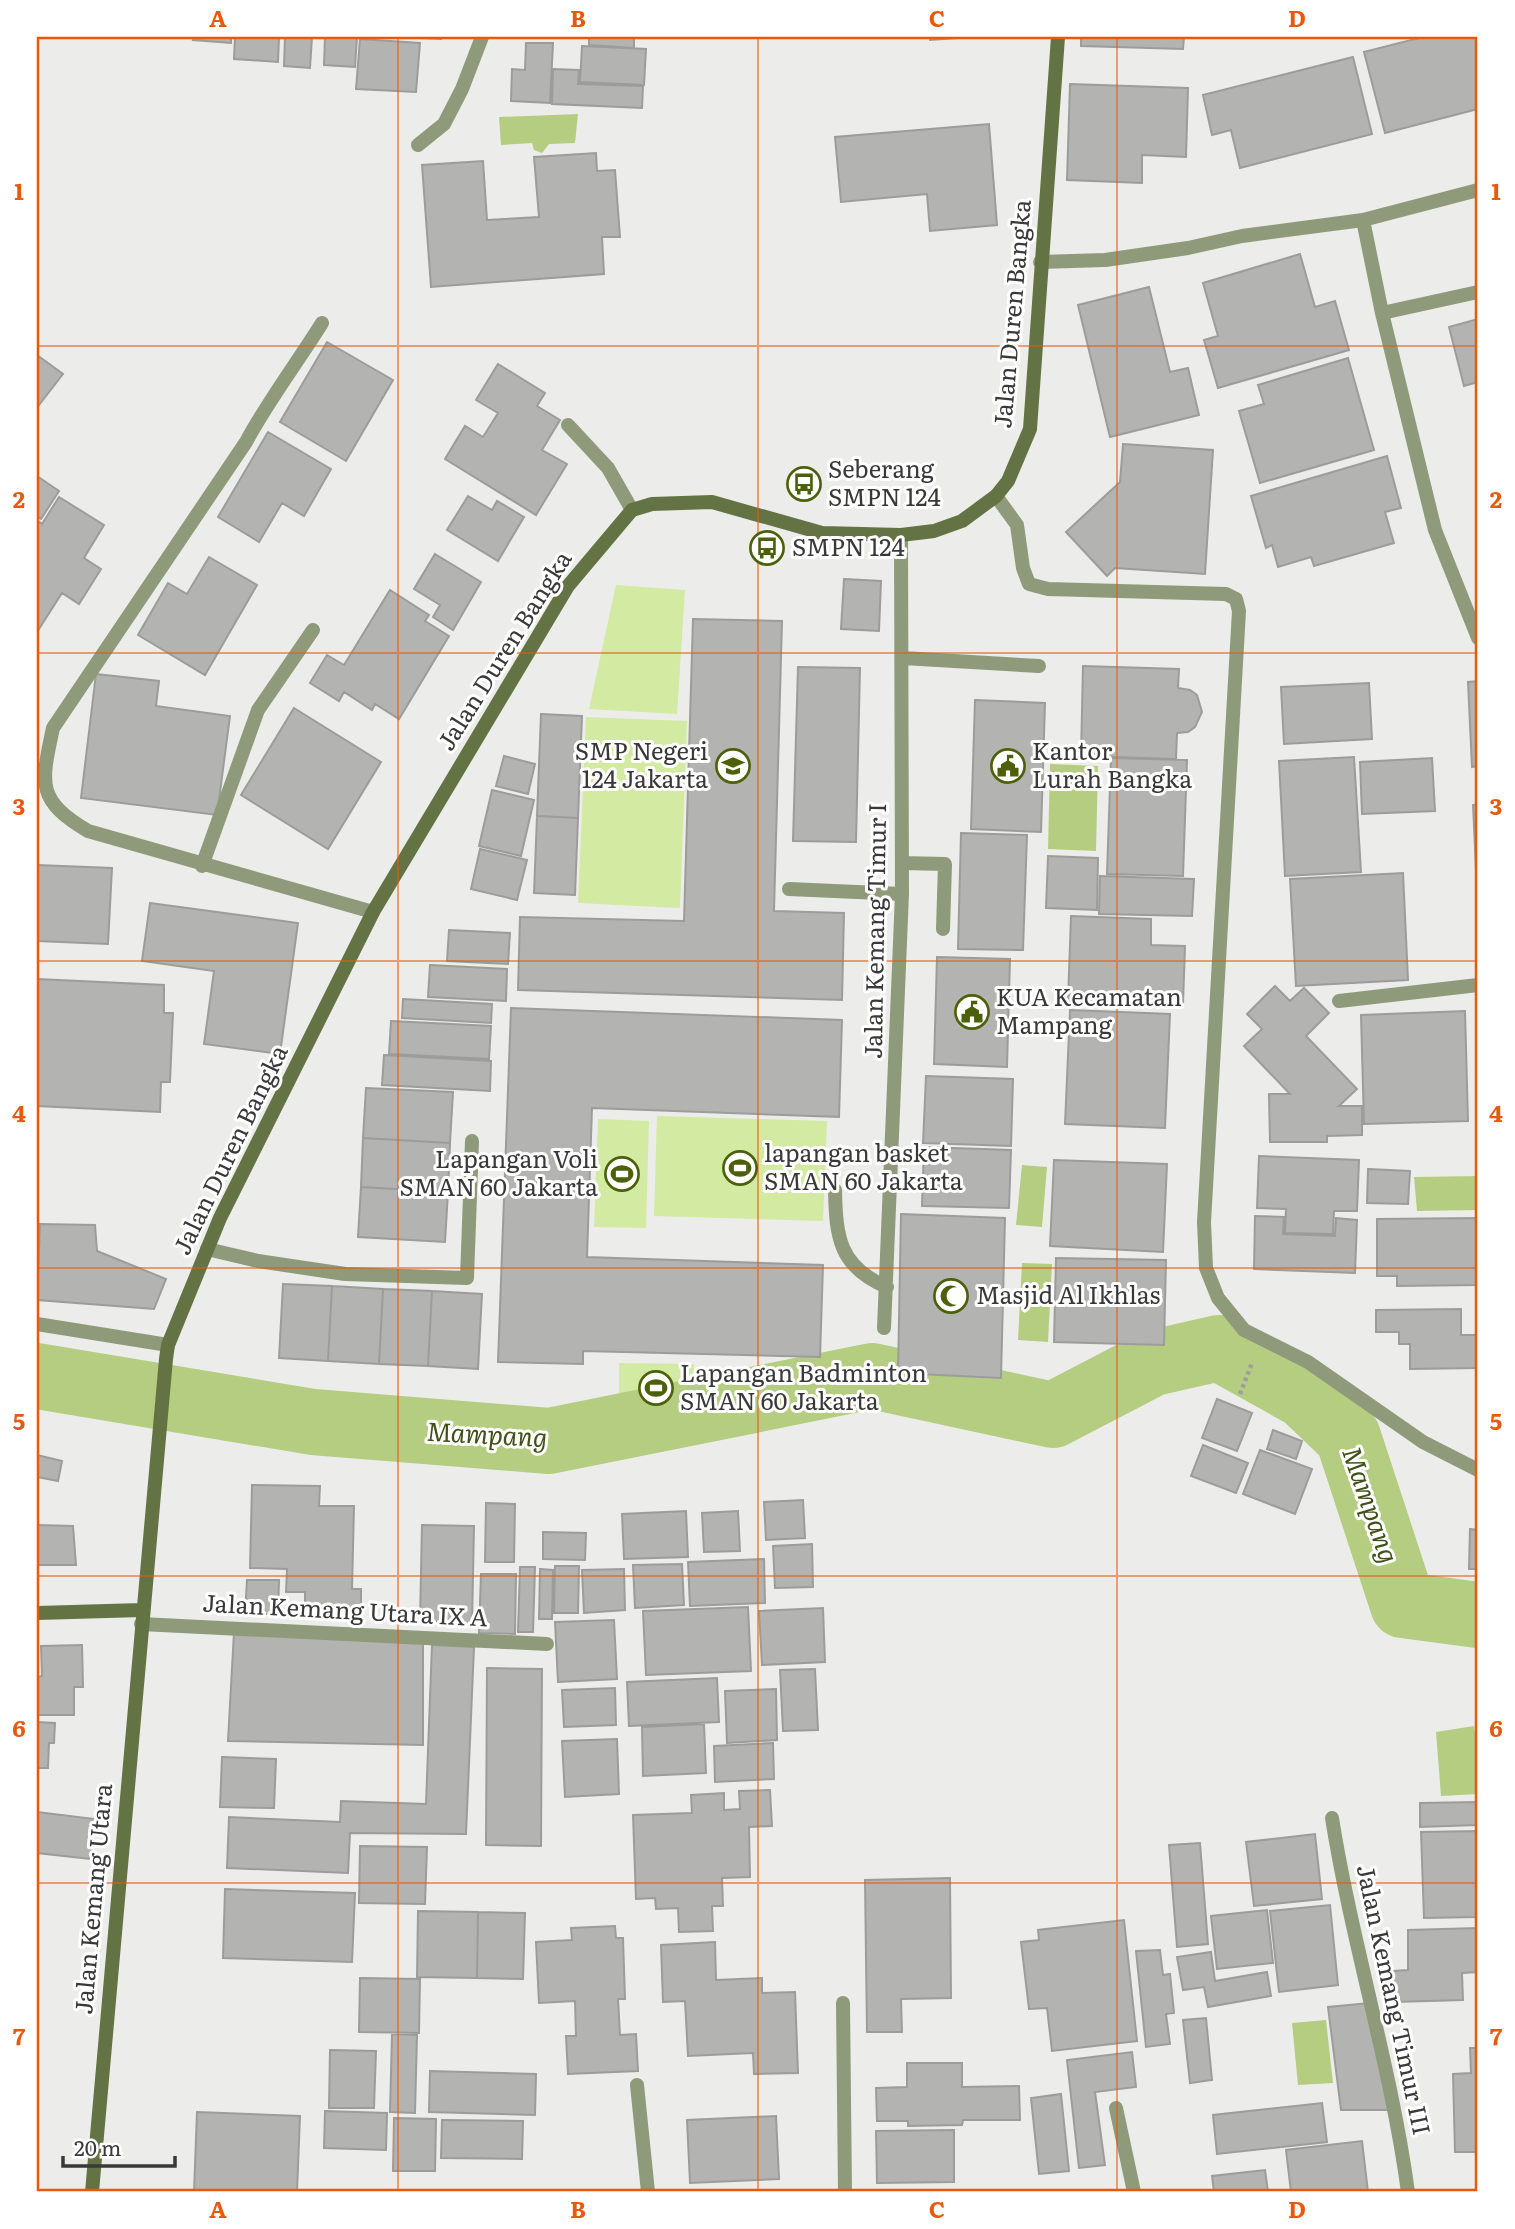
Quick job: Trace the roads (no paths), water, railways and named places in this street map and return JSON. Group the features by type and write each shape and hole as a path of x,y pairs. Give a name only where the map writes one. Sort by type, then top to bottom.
{"street":[{"path":"418,145 444,124 462,89 482,37"},
{"name":"Jalan Duren Bangka","path":"141,1617 167,1352 207,1249 373,912 568,586 632,510 652,504 712,502 822,533 901,535 934,531 962,521 996,496 1007,481 1030,429 1058,37"},
{"path":"1040,262 1105,260 1188,248 1242,236 1363,220 1478,190"},
{"path":"1363,220 1382,313 1435,530 1478,638"},
{"path":"1382,313 1478,292"},
{"path":"322,323 289,378 264,409 246,442 53,728 44,770 49,801 62,816 88,831 202,866 373,912"},
{"path":"568,425 608,468 632,510"},
{"path":"996,496 1017,525 1023,568 1029,584 1048,589 1226,594 1236,599 1239,611 1203,1222 1206,1268 1218,1298 1244,1330 1308,1362 1423,1442 1478,1470"},
{"name":"Jalan Kemang Timur I","path":"884,1328 902,894 901,535"},
{"path":"202,866 258,710 313,630"},
{"path":"903,658 1039,666"},
{"path":"902,863 945,864 943,929"},
{"path":"789,889 902,894"},
{"path":"1339,1001 1478,985"},
{"path":"207,1249 258,1261 345,1274 467,1278 472,1141"},
{"path":"835,1190 836,1220 842,1246 851,1266 865,1278 887,1287"},
{"path":"37,1324 167,1352"},
{"path":"37,1613 141,1617"},
{"name":"Jalan Kemang Utara IX A","path":"141,1617 547,1644"},
{"name":"Jalan Kemang Utara","path":"92,2192 141,1617"},
{"name":"Jalan Kemang Timur III","path":"1332,1818 1343,1891 1374,2011 1408,2192"},
{"path":"843,2003 845,2192"},
{"path":"637,2085 648,2192"},
{"path":"1116,2108 1134,2192"}],"waterway":[{"name":"Mampang","path":"37,1376 313,1422 549,1441 872,1376 1053,1415 1153,1363 1219,1348 1305,1396 1348,1437 1403,1605 1478,1615"}],"place":[{"name":"Seberang SMPN 124","path":"804,484"},
{"name":"SMPN 124","path":"767,548"},
{"name":"SMP Negeri 124 Jakarta","path":"733,766"},
{"name":"Kantor Lurah Bangka","path":"1008,766"},
{"name":"KUA Kecamatan Mampang","path":"972,1012"},
{"name":"lapangan basket SMAN 60 Jakarta","path":"740,1168"},
{"name":"Lapangan Voli SMAN 60 Jakarta","path":"622,1174"},
{"name":"Masjid Al Ikhlas","path":"951,1296"},
{"name":"Lapangan Badminton SMAN 60 Jakarta","path":"656,1388"}]}
